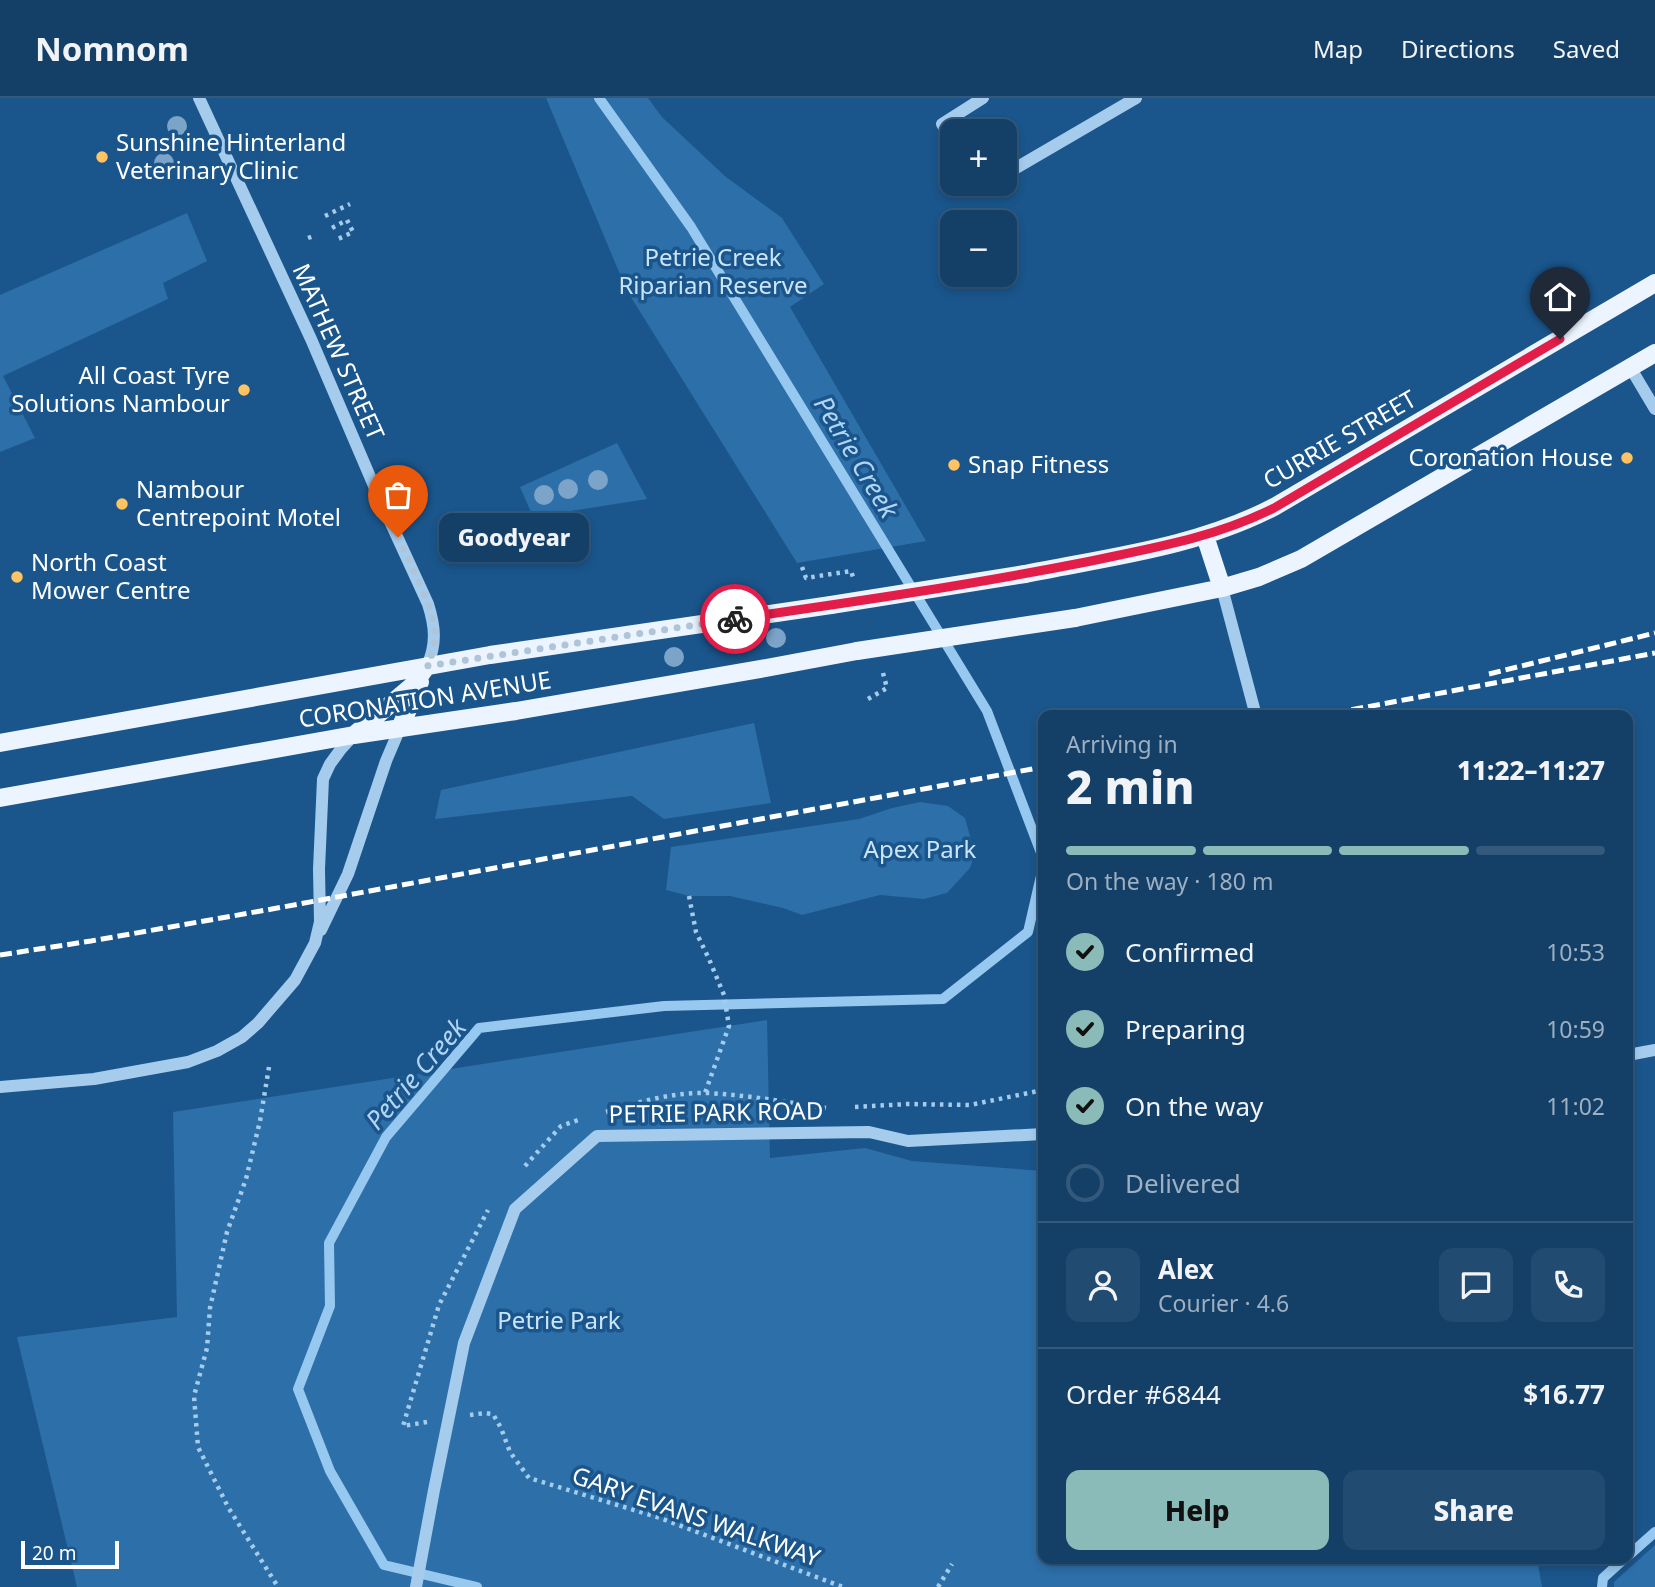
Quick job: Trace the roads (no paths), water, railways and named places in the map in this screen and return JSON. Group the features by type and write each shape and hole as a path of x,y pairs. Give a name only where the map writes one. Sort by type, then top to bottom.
{"main road":[{"name":"CURRIE STREET","path":"1025,574 1205,536 1251,519 1274,508 1655,283"},
{"path":"1205,536 1222,588 1259,577 1301,559 1655,353"},
{"name":"CORONATION AVENUE","path":"0,743 427,666 1025,574"},
{"name":"CORONATION AVENUE","path":"0,798 354,735 608,695 857,651 1075,618 1222,588"},
{"path":"400,728 427,666"},
{"path":"354,735 413,685 427,666"}],"street":[{"name":"MATHEW STREET","path":"199,98 311,339 428,604 435,634 427,666"},
{"path":"950,119 983,98"},
{"path":"1017,167 1136,98"},
{"path":"1630,367 1655,409"},
{"path":"1222,588 1254,710"},
{"path":"3,1086 94,1079 188,1062 217,1051 242,1037 295,980 315,943 348,874 386,761 400,728"},
{"path":"315,943 320,922 319,869 323,779 330,764 354,735"},
{"path":"1633,1054 1655,1050"},
{"name":"PETRIE PARK ROAD","path":"416,1587 464,1343 515,1209 597,1136 869,1132 908,1141 1038,1134"}],"waterway":[{"name":"Petrie Creek","path":"599,98 691,227 987,711 1038,845"},
{"name":"Petrie Creek","path":"477,1587 384,1565 330,1471 298,1389 330,1306 329,1243 386,1137 479,1028 664,1006 943,999 1028,932 1038,889"},
{"name":"Petrie Creek","path":"1633,1552 1655,1532"},
{"name":"Petrie Creek","path":"1602,1587 1603,1578 1618,1564"}],"railway":[{"path":"1489,674 1655,633"},
{"path":"1350,710 1655,653"},
{"path":"0,955 272,909 1038,768"}],"place":[{"name":"Sunshine Hinterland Veterinary Clinic","path":"102,157"},
{"name":"All Coast Tyre Solutions Nambour","path":"244,390"},
{"name":"Coronation House","path":"1627,458"},
{"name":"Snap Fitness","path":"954,465"},
{"name":"Nambour Centrepoint Motel","path":"122,504"},
{"name":"Goodyear","path":"398,537"},
{"name":"North Coast Mower Centre","path":"17,577"}],"park label":[{"name":"Petrie Creek Riparian Reserve","path":"713,272"},
{"name":"Apex Park","path":"920,850"},
{"name":"Petrie Park","path":"559,1321"}]}
